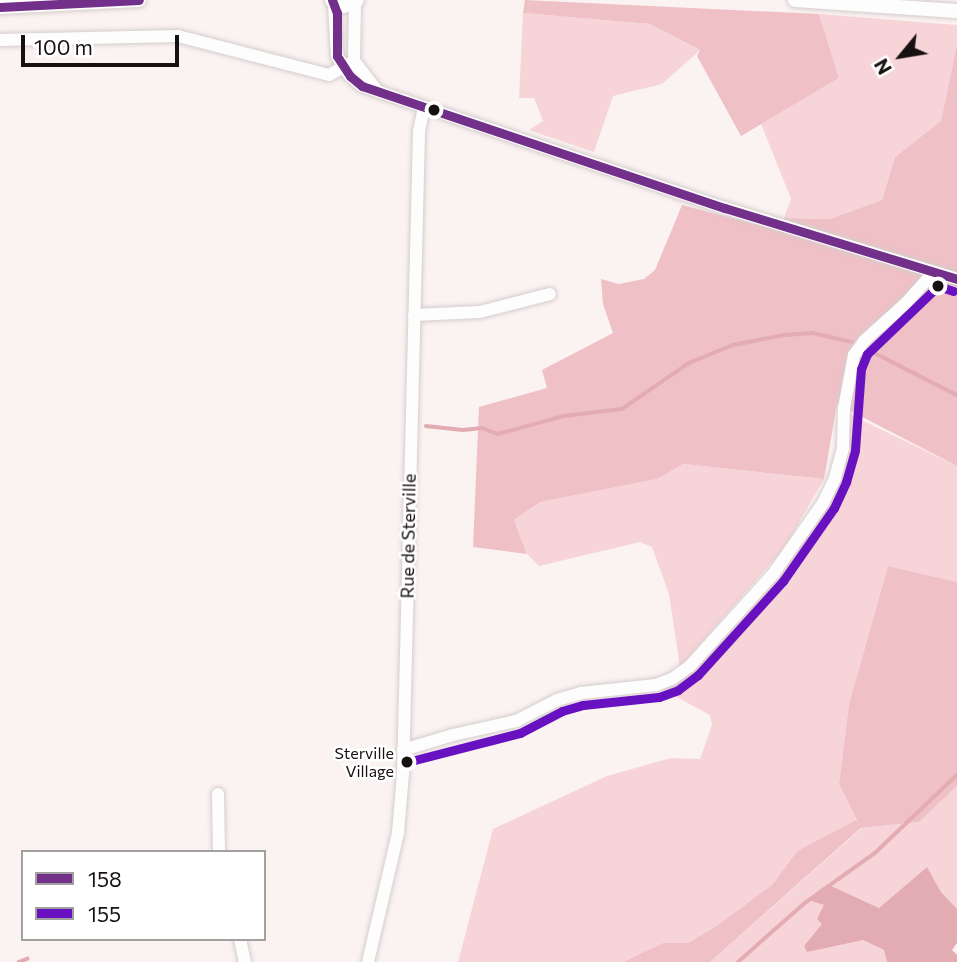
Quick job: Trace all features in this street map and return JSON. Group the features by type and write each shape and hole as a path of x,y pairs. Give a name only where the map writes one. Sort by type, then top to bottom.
{"main road":[{"path":"0,7 139,0"},
{"path":"795,0 957,11"},
{"path":"333,1 344,6 356,1"}],"street":[{"path":"333,1 337,56 349,65 362,86 725,208 957,279"},
{"path":"349,65 356,1"},
{"path":"0,40 178,36 329,75 349,65"},
{"path":"308,69 331,62 337,56"},
{"name":"Rue de Sterville","path":"368,962 398,833 403,750 419,131 424,108"},
{"path":"403,750 516,720 557,700 581,693 656,685 673,679 690,666 774,573 823,503 835,478 843,448 844,408 853,355 863,341 906,303 934,272"},
{"path":"414,315 480,312 550,294"},
{"path":"218,794 219,850"},
{"path":"241,941 246,962"}],"shaded area":[{"path":"525,0 819,14 839,78 741,136 697,56 700,50 650,24 523,13"},
{"path":"523,13 650,24 700,50 662,84 613,96 594,152 529,130 543,121 534,98 519,98"},
{"path":"819,14 957,25 957,44 941,121 895,157 882,200 830,219 784,218 791,199 761,124 839,78"},
{"path":"957,44 957,466 837,404 824,479 683,464 657,479 540,502 514,520 527,554 473,547 479,407 547,388 542,370 613,333 603,304 601,279 619,284 644,279 655,270 682,205 779,230 784,218 830,219 882,200 895,157 941,121"},
{"path":"849,414 957,466 957,582 888,566 849,704 839,784 856,820 797,851 773,884 718,925 688,943 663,943 623,962 458,962 493,829 607,776 671,758 700,759 712,725 710,715 660,688 697,668 771,586 816,525 847,451"},
{"path":"683,464 824,479 784,548 680,667 669,594 652,547 640,542 539,566 527,554 514,520 540,502 657,479"},
{"path":"888,566 957,582 957,786 919,822 861,828 710,962 623,962 663,943 688,943 718,925 773,884 797,851 856,820 858,823 839,784 849,704"},
{"path":"957,786 957,909 941,892 927,867 879,908 827,884 811,901 824,905 823,924 804,946 863,940 884,950 887,962 710,962 862,828 919,822"},
{"path":"927,867 941,892 957,909 957,943 952,950 957,955 957,962 887,962 884,950 863,940 807,952 804,946 822,924 817,919 824,905 811,901 827,884 879,908"}],"waterway":[{"path":"426,426 463,430 482,428 498,434 564,416 622,409 689,363 733,345 784,335 813,333 852,342"},
{"path":"863,347 957,395"},
{"path":"738,962 805,903 875,853 957,775"},
{"path":"19,962 27,959"}],"transit line":[{"name":"158","path":"0,7 139,0"},
{"name":"158","path":"332,0 337,13 337,56 350,76 362,86 725,208 957,279"},
{"name":"155","path":"407,762 520,733 562,711 583,705 659,697 678,690 698,675 783,581 834,508 846,482 855,450 861,369 867,354 938,286 953,291"}],"place":[{"name":"Sterville Village","path":"407,762"}]}
